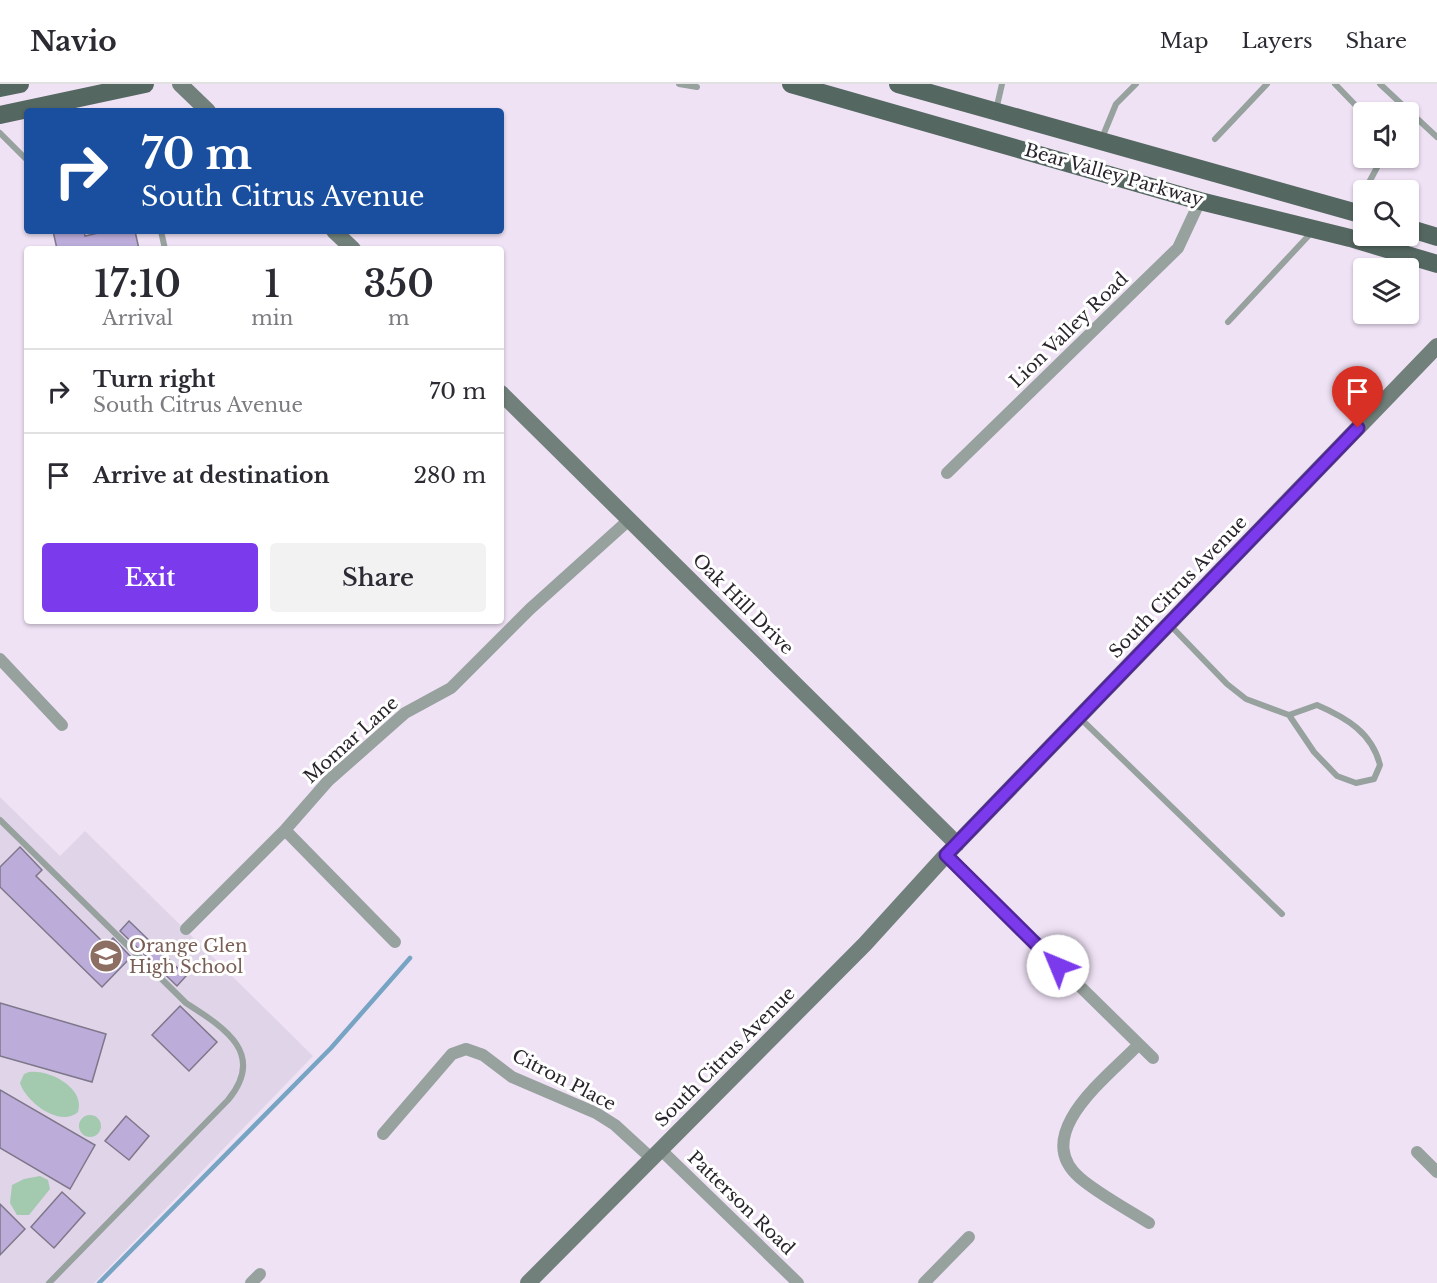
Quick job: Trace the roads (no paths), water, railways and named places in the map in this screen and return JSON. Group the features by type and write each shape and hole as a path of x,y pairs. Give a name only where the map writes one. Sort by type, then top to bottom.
{"main road":[{"path":"0,88 20,84"},
{"path":"33,108 145,84"},
{"name":"Bear Valley Parkway","path":"898,84 1353,213"},
{"name":"Bear Valley Parkway","path":"802,85 1200,201 1315,229 1437,264"},
{"path":"0,115 24,110"},
{"path":"1419,231 1437,237"}],"street":[{"path":"180,84 205,108"},
{"name":"Lion Valley Road","path":"947,473 1178,248 1200,201"},
{"path":"337,234 350,246"},
{"name":"South Citrus Avenue","path":"528,1283 865,944 952,850 1437,346"},
{"name":"Oak Hill Drive","path":"504,396 630,519 952,850"},
{"name":"Momar Lane","path":"186,929 285,830 328,781 405,712 451,688 530,609 630,519"},
{"path":"0,659 62,725"},
{"path":"285,830 395,942"},
{"path":"952,850 1153,1058"},
{"path":"1138,1045 1073,1113 1064,1130 1063,1145 1067,1162 1079,1177 1149,1223"},
{"name":"Citron Place","path":"383,1134 452,1054 466,1049 483,1055 512,1077 596,1113 655,1154"},
{"path":"1417,1152 1437,1173"},
{"name":"Patterson Road","path":"655,1154 798,1283"},
{"path":"924,1283 969,1237"}],"lane":[{"path":"679,84 697,87"},
{"path":"995,111 1002,84"},
{"path":"1101,141 1116,104 1136,84"},
{"path":"1215,139 1267,84"},
{"path":"1335,84 1353,103"},
{"path":"1380,84 1437,137"},
{"path":"0,133 24,155"},
{"path":"1228,322 1315,229"},
{"path":"1170,624 1227,684 1246,699 1289,715 1314,752 1337,776 1356,783 1374,779 1380,765 1376,748 1359,729 1317,705 1289,715"},
{"path":"1080,718 1282,914"},
{"path":"0,820 186,1003 220,1025 237,1042 243,1060 236,1090 228,1100 49,1283"}],"waterway":[{"path":"99,1283 331,1048 410,958"}],"place":[{"name":"Orange Glen High School","path":"106,956"}]}
